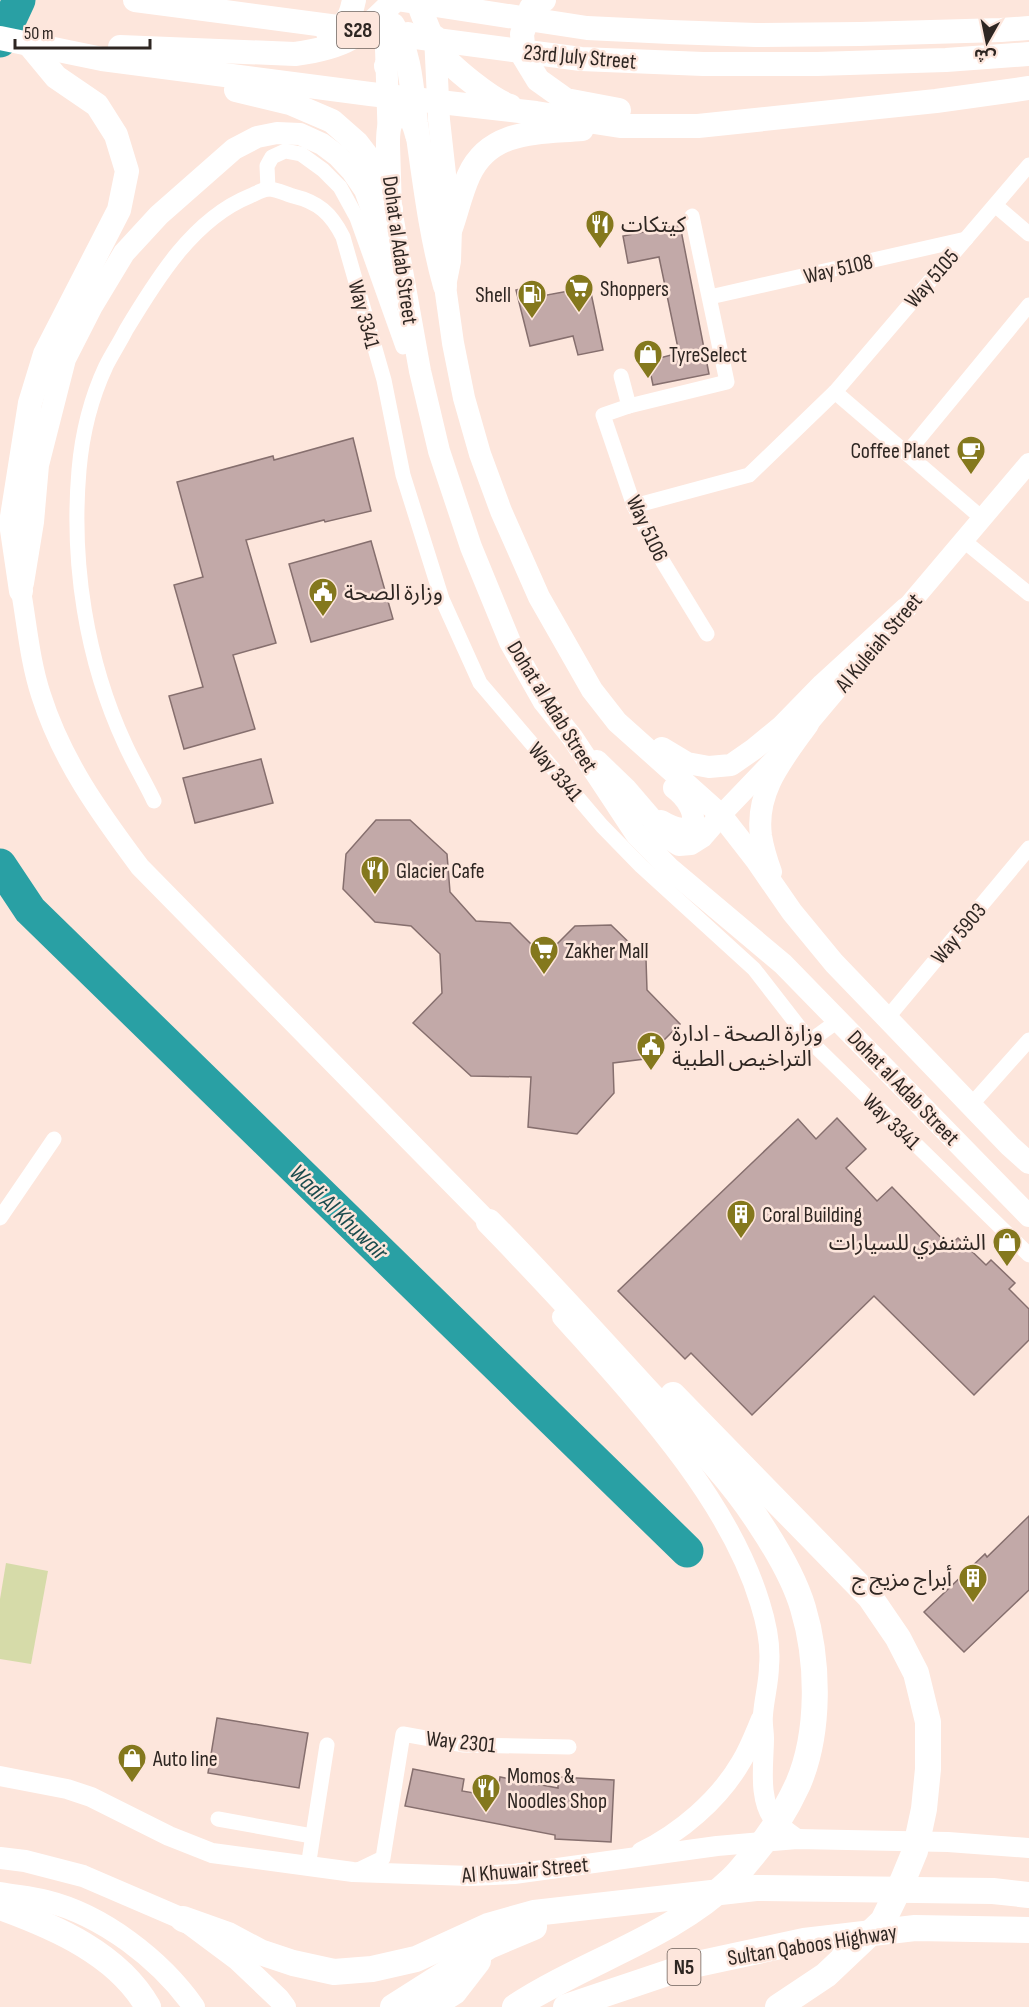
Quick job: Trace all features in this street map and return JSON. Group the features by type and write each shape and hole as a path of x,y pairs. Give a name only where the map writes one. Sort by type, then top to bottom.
{"highway":[{"path":"489,1222 538,1261 585,1305 870,1597 898,1638 916,1673 928,1722 928,1769 924,1809 917,1840 903,1880 883,1921 826,1975 778,2007"},
{"path":"489,1222 564,1300 727,1479 760,1524 788,1574 803,1607 813,1653 815,1694 806,1758 798,1784 771,1833 733,1879 698,1908 639,1942 540,1990 515,2007"},
{"path":"183,1918 293,1964 334,1972 372,1970 416,1959 488,1926 534,1913 756,1888 982,1891 1029,1895"},
{"path":"0,1907 42,1923 114,1966 140,1994 148,2007"},
{"path":"393,2007 489,1946 582,1908"},
{"name":"Sultan Qaboos Highway","path":"566,2007 688,1966 804,1941 915,1928 1029,1930"},
{"path":"430,2007 454,1992 489,1946"}],"main road":[{"name":"23rd July Street","path":"135,0 581,59 703,64 817,64 946,60 1029,54"},
{"path":"235,53 316,38 343,26 351,13 354,0"},
{"path":"386,66 428,8 469,0"},
{"path":"544,0 531,8 522,34 524,57 538,80 566,100 620,110 802,114"},
{"name":"23rd July Street","path":"389,2 587,28 756,35 1029,28"},
{"path":"14,40 235,53 295,54 323,50 351,40 389,2 409,69 439,264 445,286"},
{"name":"Dohat al Adab Street","path":"389,2 386,66 391,209 420,371 439,451 460,515 510,642 544,702 572,737 636,834 669,868 783,964 1029,1216"},
{"path":"428,8 435,42 440,52 465,76 499,102 536,113"},
{"path":"14,40 290,103 332,121 357,143 377,169 391,209"},
{"path":"14,40 56,77 97,105 116,135 128,171 119,210 45,354 30,403 11,523 21,591"},
{"name":"Dohat al Adab Street","path":"435,42 438,102 451,228 450,261 445,286 453,343 464,398 480,454 501,511 539,597 574,662 617,722 721,815 792,912 834,963 1029,1163"},
{"path":"102,59 536,113 620,126"},
{"path":"451,228 468,176 476,162 486,150 506,138 620,126 698,126 936,101 1029,88"},
{"path":"388,148 388,131 392,120 400,113 412,119 419,140"},
{"path":"21,591 33,522 38,465 65,360 92,306 124,253 159,215 234,149 257,137 277,133 300,134 322,144 352,171 365,190 373,212 403,347 420,371"},
{"path":"617,722 687,763 709,767 731,765 782,726 823,684 906,608"},
{"path":"617,722 635,751 690,803 694,813 693,821 689,827 681,830 672,828 639,803"},
{"path":"775,888 761,836 760,813 765,792 773,774 808,724"},
{"path":"572,737 626,789 668,838 679,845 691,843 702,837 721,815"},
{"path":"0,1857 83,1876 183,1918 238,1960 285,2007"},
{"path":"0,1893 48,1901 87,1916 132,1944 163,1969 194,2007"}],"street":[{"name":"Way 3341","path":"403,347 357,218 340,187 323,170 301,154 285,151 272,157 267,165 268,189 313,202 336,222 343,237 384,380 403,475 442,599 480,683 602,826 641,866 754,969 810,1041 1029,1256"},
{"name":"Way 5105","path":"634,506 749,475 835,392 1029,165"},
{"path":"154,801 125,743 102,683 88,630 80,580 77,525 79,470 83,440 90,406 106,366 147,295 182,248 209,221 241,200 268,189"},
{"path":"995,205 1029,234"},
{"path":"621,376 629,406 727,382 692,216"},
{"name":"Way 5108","path":"710,297 966,239"},
{"path":"908,453 1029,305"},
{"path":"835,392 983,519"},
{"name":"Way 5106","path":"629,406 603,415 634,506 663,562 707,634"},
{"name":"Al Kuleiah Street","path":"721,815 808,724 1029,463"},
{"path":"964,541 1029,594"},
{"path":"21,591 40,694 59,744 100,814 140,867 489,1222 523,1274 672,1444 725,1526 743,1559 760,1603 767,1634 770,1665 762,1717 764,1738 762,1784 774,1821 797,1839"},
{"name":"Way 5903","path":"888,1017 1029,848"},
{"path":"810,1041 839,1020"},
{"path":"971,1105 1029,1040"},
{"path":"0,1218 4,1200 27,1180 54,1139"},
{"path":"628,1858 657,1844 692,1821 741,1763 762,1717"},
{"name":"Way 2301","path":"353,1872 383,1858 402,1734 464,1745 569,1747"},
{"path":"308,1867 327,1744"},
{"name":"Al Khuwair Street","path":"0,1776 91,1797 169,1836 212,1853 353,1872 470,1876 514,1874 717,1846 797,1839 948,1842 1029,1848"},
{"path":"218,1820 312,1836"}],"green space":[{"path":"6,1563 48,1571 31,1664 0,1659 0,1599"}],"building":[{"path":"680,225 709,374 653,385 648,361 679,353 659,257 628,263 623,236"},
{"path":"539,284 542,296 574,290 591,293 603,350 578,355 573,336 530,346 516,290"},
{"path":"353,438 371,511 325,522 324,520 246,540 276,643 233,655 255,729 184,749 169,696 203,687 174,585 203,577 177,482 273,456 274,460"},
{"path":"371,541 393,619 311,642 289,564"},
{"path":"261,759 273,803 195,823 183,778"},
{"name":"Zakher Mall","path":"376,820 410,820 447,854 450,892 476,921 510,923 544,957 575,926 611,925 646,959 647,990 680,1024 645,1059 613,1063 614,1093 577,1134 528,1127 531,1077 471,1076 413,1023 442,993 440,954 411,926 375,922 343,889 346,854"},
{"path":"837,1118 866,1149 846,1168 877,1201 892,1187 949,1246 958,1238 986,1265 991,1260 1015,1283 1009,1289 1029,1309 1029,1340 974,1395 874,1296 752,1415 691,1353 685,1359 618,1291 798,1119 816,1139"},
{"name":"أبراج مزيج ج","path":"1029,1516 1029,1590 964,1652 924,1612 985,1554 987,1557"},
{"path":"217,1718 308,1733 299,1788 208,1773"},
{"path":"413,1769 464,1779 462,1791 497,1797 500,1777 558,1788 558,1777 614,1780 611,1842 555,1839 555,1835 405,1806"}],"waterway":[{"name":"Wadi Al Khuwair","path":"0,41 19,0"},
{"name":"Wadi Al Khuwair","path":"0,865 30,910 687,1551"}],"place":[{"name":"كيتكات","path":"600,250"},
{"name":"Shoppers","path":"579,314"},
{"name":"Shell","path":"532,320"},
{"name":"TyreSelect","path":"648,380"},
{"name":"Coffee Planet","path":"971,476"},
{"name":"وزارة الصحة","path":"323,618"},
{"name":"Glacier Cafe","path":"375,896"},
{"name":"Zakher Mall","path":"544,976"},
{"name":"وزارة الصحة - ادارة التراخيص الطبية","path":"651,1072"},
{"name":"Coral Building","path":"741,1240"},
{"name":"الشنفري للسيارات","path":"1007,1268"},
{"name":"أبراج مزيج ج","path":"973,1604"},
{"name":"Auto line","path":"132,1784"},
{"name":"Momos & Noodles Shop","path":"486,1814"}]}
